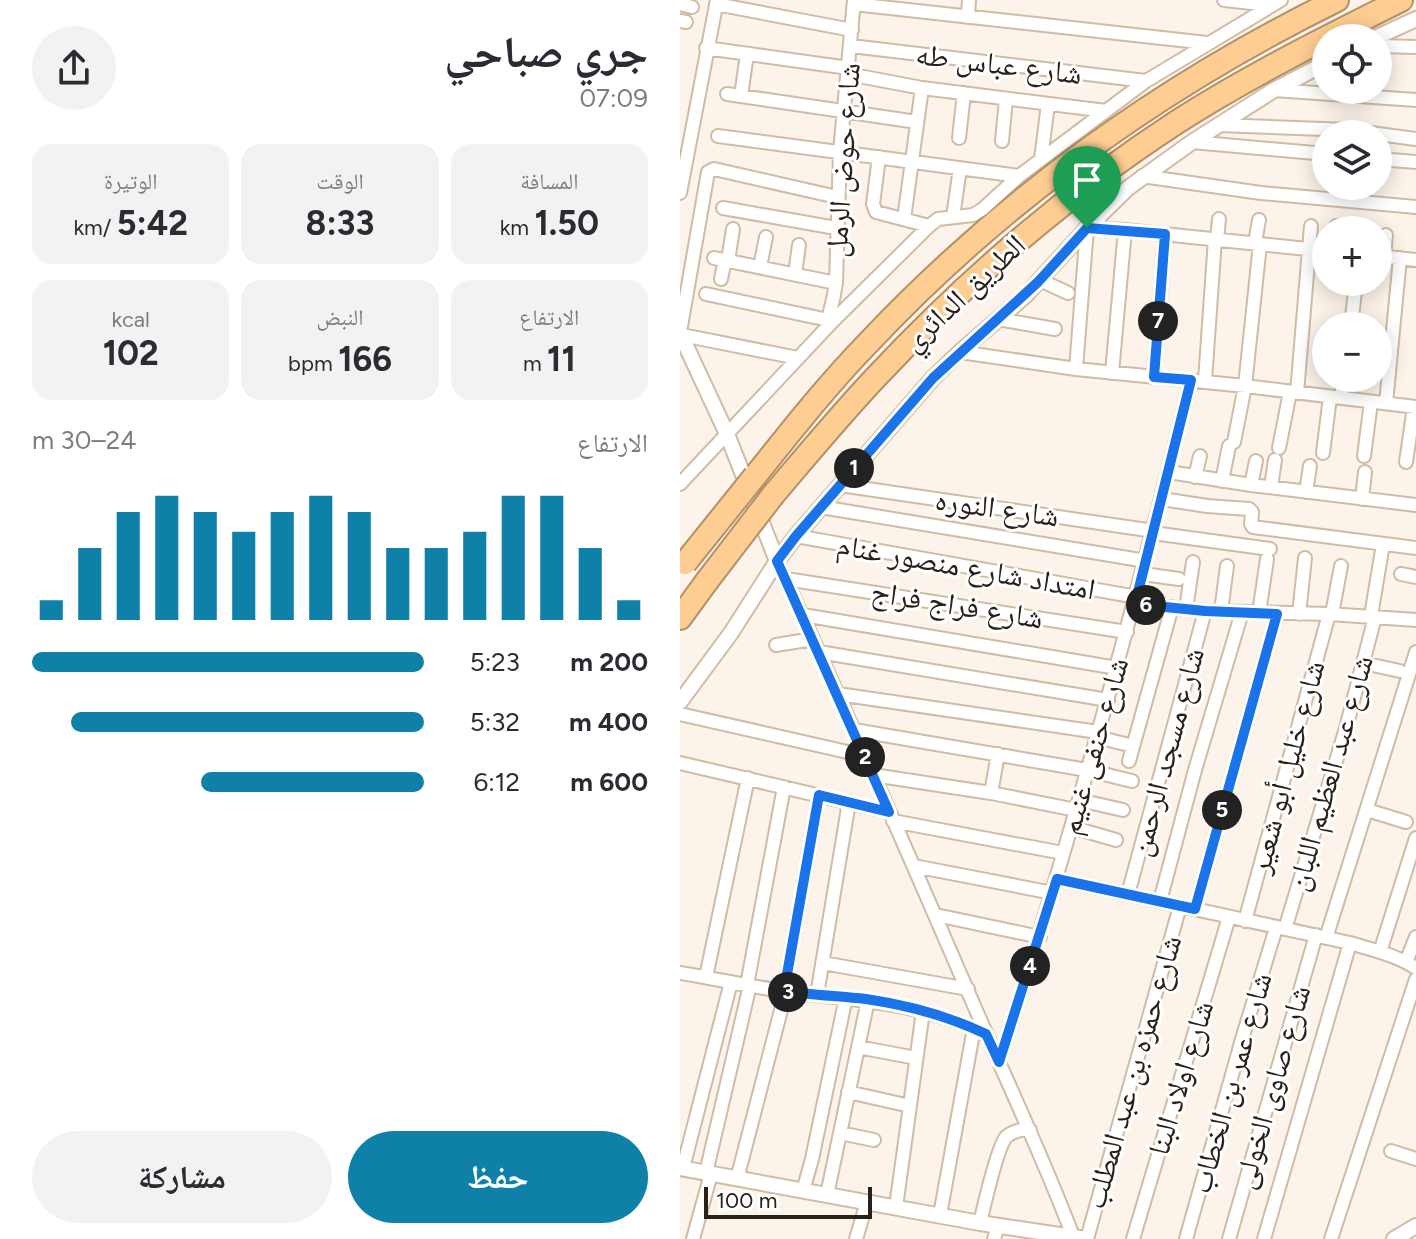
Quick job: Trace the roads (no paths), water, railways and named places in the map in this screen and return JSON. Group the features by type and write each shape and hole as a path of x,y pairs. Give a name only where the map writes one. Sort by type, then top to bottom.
{"highway":[{"name":"الطريق الدائري","path":"683,567 810,408 868,342 964,250 1063,167 1134,116 1208,69 1337,0"},
{"name":"الطريق الدائري","path":"680,618 773,495 876,377 931,321 1049,216 1176,123 1313,44 1402,0"}],"street":[{"path":"968,17 969,0"},
{"path":"1224,0 1275,3"},
{"path":"680,193 716,2 852,30"},
{"path":"854,2 931,6 968,17 1207,43"},
{"name":"شارع حوض الرمل","path":"830,320 836,283 837,197 854,2"},
{"name":"الطريق الدائري","path":"680,484 830,320 929,226 938,219 973,215 983,209 1019,176 1146,81 1275,3"},
{"path":"1392,30 1416,19"},
{"name":"شارع عباس طه","path":"851,46 1146,81"},
{"path":"1392,46 1416,47"},
{"path":"706,48 848,71 922,88 1106,111"},
{"path":"741,96 747,54"},
{"path":"680,702 796,536 933,378 1040,280 1111,203 1142,176 1274,90 1312,70"},
{"path":"904,219 922,88"},
{"path":"1274,90 1416,100"},
{"path":"959,138 964,93"},
{"path":"727,94 917,122"},
{"path":"1002,141 1006,99"},
{"path":"1041,159 1048,104"},
{"path":"1218,125 1312,129"},
{"path":"718,136 1019,176"},
{"path":"1392,136 1416,139"},
{"path":"1192,142 1312,153"},
{"path":"879,157 874,208 879,214 929,226"},
{"path":"1392,160 1416,162"},
{"path":"953,217 960,168"},
{"path":"731,982 682,1168 980,1223 996,1232 1080,1238 999,1062 980,1031 968,989 777,561 727,434 681,333 708,172 714,169 837,197"},
{"path":"1142,176 1261,193 1416,207"},
{"path":"723,208 836,228"},
{"name":"شارع حنفى غنيم","path":"999,1062 1053,893 1169,472 1198,381 1219,219"},
{"path":"1222,481 1245,386 1259,220"},
{"path":"1271,487 1293,392 1311,226"},
{"path":"1087,228 1312,249"},
{"path":"1076,369 1087,228"},
{"path":"721,279 722,259 733,229"},
{"path":"1112,373 1125,230"},
{"path":"1154,377 1165,234"},
{"path":"760,267 766,237"},
{"path":"795,274 799,245"},
{"path":"1392,257 1416,260"},
{"path":"1386,403 1400,258"},
{"path":"722,259 836,283"},
{"path":"1040,280 1068,293"},
{"path":"706,294 830,320"},
{"path":"998,319 1055,329"},
{"path":"681,333 798,358"},
{"path":"960,352 1076,369 1415,407 1406,462"},
{"path":"1323,453 1338,392"},
{"path":"1364,456 1371,402"},
{"path":"1195,477 1200,456"},
{"path":"1251,485 1256,461"},
{"path":"1306,492 1310,466"},
{"path":"1169,472 1362,499 1416,500"},
{"path":"1362,499 1365,472"},
{"name":"شارع النوره","path":"840,485 1154,532 1268,554 1259,613"},
{"path":"1162,499 1249,509 1253,527 1416,548"},
{"path":"821,507 1144,568 1179,579"},
{"name":"امتداد شارع منصور غنام","path":"796,536 1186,609 1416,620"},
{"name":"شارع عبد العظيم اللبان","path":"1280,929 1346,728 1373,617 1383,544"},
{"path":"1299,614 1305,558"},
{"path":"1186,609 1193,562"},
{"path":"1221,611 1227,566"},
{"name":"شارع خليل أبو شعير","path":"1245,921 1331,614 1341,566"},
{"path":"1401,574 1416,577"},
{"name":"شارع فراج فراج","path":"786,579 1127,632"},
{"path":"1129,761 1172,607"},
{"name":"شارع مسجد الرحمن","path":"1128,894 1205,611"},
{"path":"1160,901 1242,612"},
{"path":"1195,909 1277,614"},
{"path":"803,615 1117,668"},
{"path":"776,645 813,639"},
{"path":"819,652 1108,700"},
{"name":"شارع صاوى الخولى","path":"1229,1239 1321,937 1367,810 1416,652"},
{"path":"1363,663 1400,671"},
{"path":"838,694 1098,734 1133,746"},
{"path":"680,714 865,756"},
{"path":"854,730 1087,770 1132,781"},
{"path":"991,793 998,754"},
{"path":"680,763 849,802 891,817 1063,853"},
{"path":"873,775 1123,810"},
{"path":"706,977 748,778"},
{"path":"693,1239 749,985 784,787"},
{"path":"737,1179 785,991 819,795"},
{"path":"817,995 849,802"},
{"path":"1367,810 1406,822"},
{"path":"1071,827 1116,840"},
{"path":"1380,952 1416,838"},
{"path":"914,866 1053,893"},
{"path":"1057,879 1350,943 1411,965 1416,937"},
{"name":"شارع حمزه بن عبد المطلب","path":"1080,1238 1180,906"},
{"path":"936,915 1040,937"},
{"name":"شارع اولاد البنا","path":"1133,1239 1229,917"},
{"name":"شارع عمر بن الخطاب","path":"1186,1239 1242,1039 1280,929"},
{"path":"1264,1239 1350,943"},
{"path":"823,963 968,989"},
{"path":"680,973 785,991 868,1000 923,1011 980,1031"},
{"path":"1331,1239 1416,979"},
{"path":"803,1191 846,997"},
{"path":"827,1195 868,1000"},
{"path":"896,1207 923,1011"},
{"path":"940,1215 980,1031"},
{"path":"858,1047 916,1058"},
{"path":"848,1092 910,1106"},
{"path":"980,1223 1001,1146 1009,1134 1030,1130"},
{"path":"840,1133 874,1140"},
{"path":"1391,1151 1416,1159"},
{"path":"856,1239 867,1202"},
{"path":"1394,1239 1416,1226"}]}
